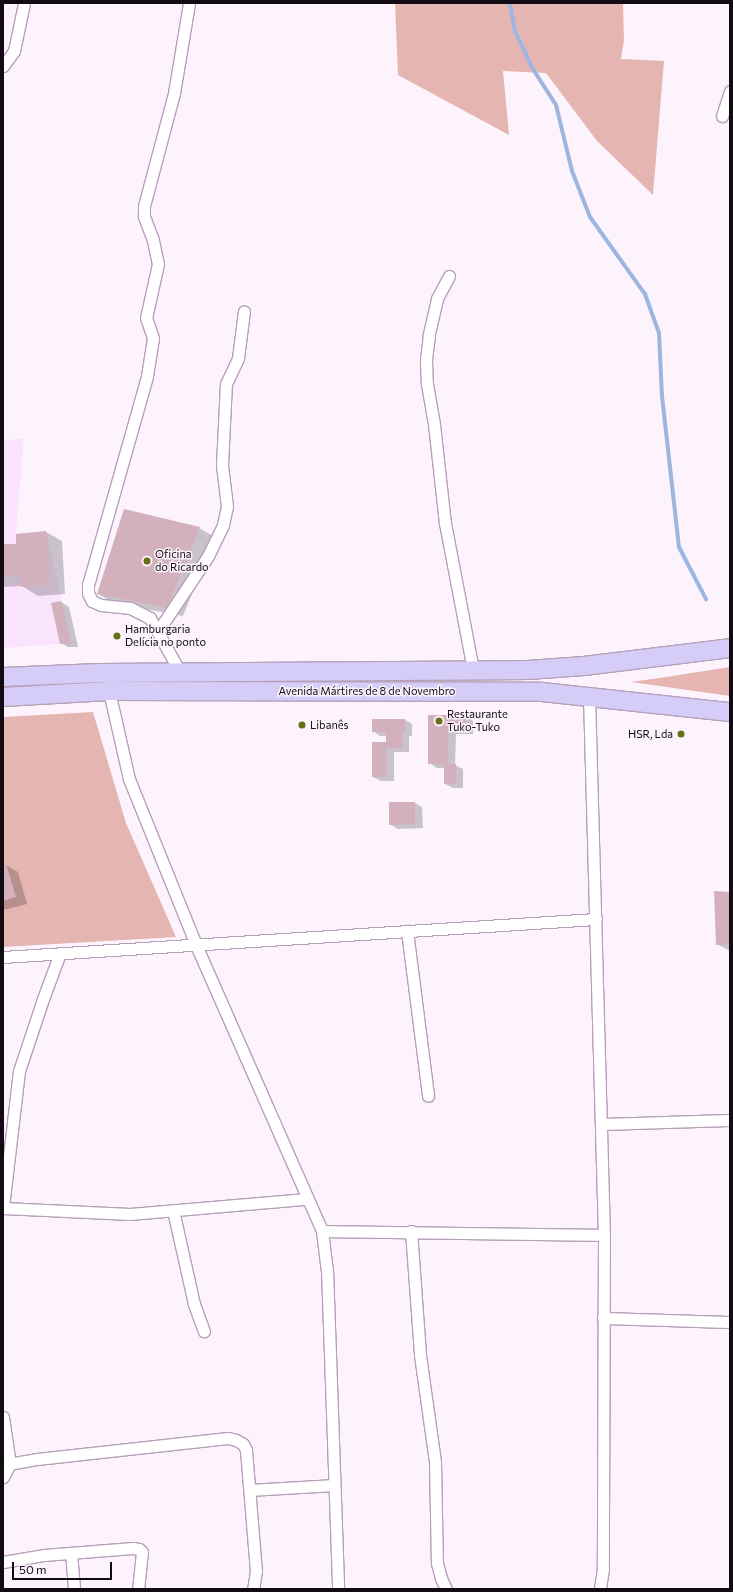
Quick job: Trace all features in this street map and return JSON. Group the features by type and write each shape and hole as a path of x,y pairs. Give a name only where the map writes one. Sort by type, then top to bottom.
{"main road":[{"name":"Avenida Mártires de 8 de Novembro","path":"3,677 91,673 528,670 584,666 730,648"},
{"name":"Avenida Mártires de 8 de Novembro","path":"3,697 109,691 449,690 542,692 728,711"}],"street":[{"path":"3,66 14,51 24,3"},
{"path":"180,672 150,618 142,612 130,608 100,605 92,601 88,593 88,585 148,368 153,338 146,318 158,264 153,240 144,216 144,206 174,93 189,3"},
{"path":"722,116 730,91"},
{"path":"449,276 437,299 429,335 426,360 427,384 434,424 445,523 473,670"},
{"path":"158,631 208,556 223,525 227,506 222,466 226,384 238,358 244,311"},
{"path":"109,691 129,779 196,945 306,1199 322,1231 327,1269 338,1589"},
{"path":"589,696 604,1235 603,1569 600,1589"},
{"path":"3,956 596,919"},
{"path":"407,931 428,1096"},
{"path":"60,953 19,1071 3,1208 130,1214 306,1199"},
{"path":"602,1124 730,1120"},
{"path":"173,1210 194,1304 204,1331"},
{"path":"322,1231 604,1235"},
{"path":"411,1232 420,1355 435,1462 437,1563 440,1578 446,1589"},
{"path":"603,1318 730,1322"},
{"path":"3,1417 6,1465 3,1477"},
{"path":"6,1465 37,1459 228,1438 236,1440 243,1444 246,1450 256,1571 253,1589"},
{"path":"250,1490 334,1485"},
{"path":"3,1562 44,1555 133,1548 139,1549 142,1552 138,1589"},
{"path":"71,1553 74,1589"}],"shaded area":[{"path":"395,3 623,3 624,40 621,59 664,61 653,195 597,141 546,73 503,71 509,135 398,75"},
{"path":"24,438 16,533 46,531 71,643 3,648 3,441"},
{"path":"730,667 730,696 631,682 666,677"},
{"path":"93,712 126,823 176,937 3,947 3,717"}],"building":[{"name":"Oficina do Ricardo","path":"124,509 200,527 167,608 97,594"},
{"path":"46,531 50,585 21,587 20,576 3,577 3,544 16,544 16,534"},
{"path":"61,601 71,643 60,644 51,603"},
{"path":"428,715 465,715 466,730 448,730 448,764 456,764 456,784 444,784 444,764 428,764"},
{"path":"372,719 405,719 405,732 402,732 402,748 386,748 386,777 372,777 372,742 386,742 386,732 372,732"},
{"path":"389,802 415,802 415,824 389,825"},
{"path":"6,864 16,897 3,901 3,865"},
{"path":"714,891 730,892 730,944 716,945"}],"waterway":[{"path":"510,3 515,31 531,66 556,105 572,171 590,217 645,294 659,333 662,396 679,547 706,599"}],"place":[{"name":"Oficina do Ricardo","path":"147,561"},
{"name":"Hamburgaria Delícia no ponto","path":"117,636"},
{"name":"Restaurante Tuko-Tuko","path":"439,721"},
{"name":"Libanês","path":"302,725"},
{"name":"HSR, Lda","path":"681,734"}]}
